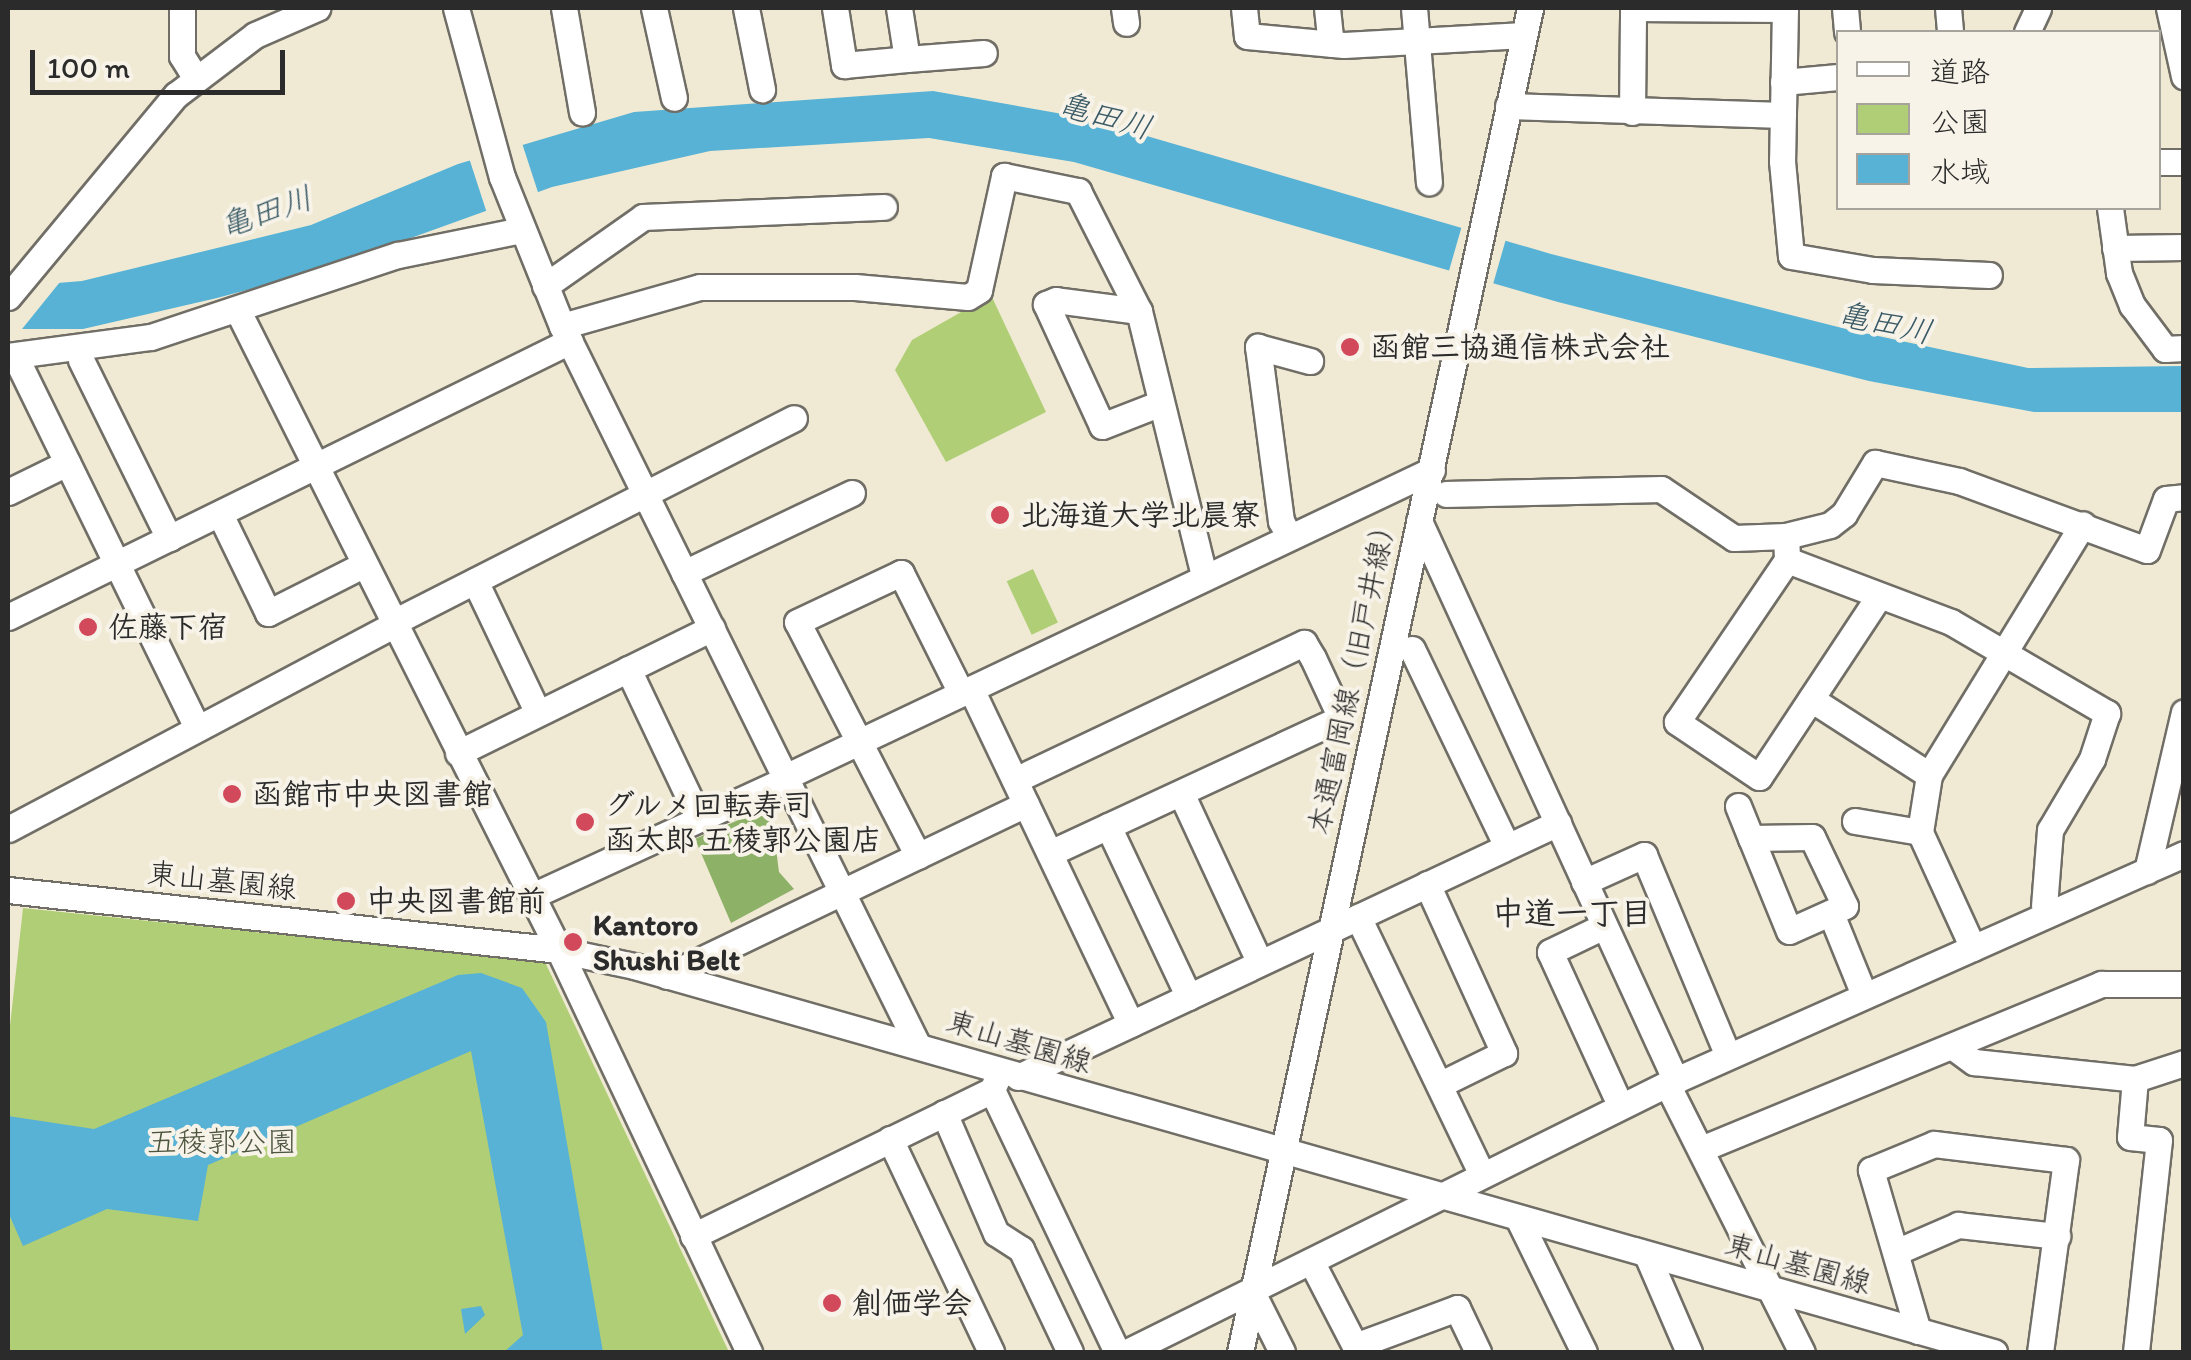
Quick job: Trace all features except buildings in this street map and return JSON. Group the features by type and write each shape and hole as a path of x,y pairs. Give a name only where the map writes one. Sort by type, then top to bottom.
{"street":[{"path":"182,8 182,56 196,78"},
{"path":"253,8 255,35"},
{"path":"8,297 196,78 255,35 317,8"},
{"path":"456,8 490,137 520,226 566,334 918,1046"},
{"path":"564,8 582,112"},
{"path":"654,8 674,98"},
{"path":"746,8 762,89"},
{"path":"835,8 844,65 984,53"},
{"path":"899,8 907,59"},
{"path":"1244,8 1247,36 1331,44 1524,35"},
{"path":"1328,8 1331,44"},
{"path":"1414,8 1430,182"},
{"name":"本通富岡線（旧戸井線）","path":"1240,1352 1530,8"},
{"path":"1632,112 1632,8 1785,8 1783,115 1791,256 1873,270 1989,275"},
{"path":"2169,8 2184,76"},
{"path":"1784,82 1836,77"},
{"path":"1508,106 1783,115"},
{"path":"8,618 314,467 566,334 700,286 855,288 968,297 979,290 1004,176 1078,192 1140,311 1204,576"},
{"path":"545,286 642,217 884,207"},
{"path":"2110,210 2132,305 2165,349 2184,348"},
{"path":"196,728 11,356 128,342 238,310 398,255 520,226"},
{"path":"2116,248 2184,247"},
{"path":"1140,311 1056,300 1046,304 1102,426 1161,403"},
{"path":"238,310 559,950 749,1352"},
{"path":"1289,536 1282,522 1258,347 1310,361"},
{"path":"81,360 170,538"},
{"path":"8,829 475,581 794,418"},
{"path":"1879,596 1759,777 1677,722 1786,548 1844,514 1876,463 1959,480 2146,550 2166,500 2184,497"},
{"path":"8,492 67,464"},
{"path":"532,896 1432,470"},
{"path":"1446,494 1661,489 1734,538 1786,548 1879,596 1951,622 2002,656 2108,713 2092,760 2050,830 2044,906"},
{"path":"684,572 852,493"},
{"path":"220,514 268,613 354,570"},
{"path":"1419,521 1558,823 1700,1149 1802,1352"},
{"path":"1973,948 1920,832 1929,774 2083,524"},
{"path":"918,856 797,622 901,573 1020,792 1131,1024"},
{"path":"475,581 538,713"},
{"path":"458,752 712,628"},
{"path":"667,976 918,856 1020,792 1304,643 1341,718 1050,854"},
{"path":"1412,649 1506,846"},
{"path":"628,669 696,810"},
{"path":"1811,699 1929,774"},
{"path":"2147,871 2183,715"},
{"path":"1181,793 1260,963"},
{"path":"1738,806 1788,931 1832,916 1846,906 1812,837 1751,838"},
{"path":"1855,821 1920,832"},
{"path":"693,1236 1003,1080 1558,823"},
{"path":"1108,826 1189,997"},
{"path":"1126,1352 1672,1083 2184,854"},
{"path":"1584,882 1644,855 1724,1046"},
{"path":"1427,884 1504,1053 1439,1085"},
{"name":"東山墓園線","path":"8,890 559,950 918,1046 1003,1080 1286,1153 1994,1352"},
{"path":"1358,916 1482,1175"},
{"path":"1832,916 1864,994"},
{"path":"1604,926 1550,952 1616,1094"},
{"path":"1700,1149 2102,984 2184,984"},
{"path":"1953,1047 1974,1062 2134,1078 2184,1062"},
{"path":"2134,1078 2130,1136 2159,1140 2136,1352"},
{"path":"1003,1080 1118,1352"},
{"path":"944,1113 996,1233 1021,1249 1070,1352"},
{"path":"890,1139 991,1352"},
{"path":"1918,1331 1870,1170 1934,1144 2066,1160 2040,1352"},
{"path":"1519,1220 1584,1352"},
{"path":"1896,1252 1958,1225 2057,1236"},
{"path":"1647,1254 1689,1352"},
{"path":"1311,1261 1355,1346 1457,1308 1478,1352"},
{"path":"1252,1292 1282,1352"}],"green space":[{"path":"991,295 1046,412 946,462 895,370 912,340"},
{"path":"1033,569 1058,622 1032,635 1007,581"},
{"path":"752,814 772,818 779,872 794,889 731,923 695,839"},
{"name":"五稜郭公園","path":"23,908 545,962 729,1352 8,1352 8,1044"}],"water":[{"path":"933,91 1085,118 1551,254 1850,330 2028,368 2183,366 2184,412 2034,412 1869,381 1558,302 1074,162 929,138 710,151 552,187 325,269 217,298 83,329 8,329 8,287 82,281 311,225 458,164 634,112"},
{"path":"481,973 522,988 546,1022 603,1352 504,1352 523,1335 471,1051 208,1165 198,1221 107,1209 23,1246 8,1212 8,1116 94,1129 458,975"},
{"path":"481,1306 485,1315 465,1334 461,1309"}],"pier":[{"path":"521,140 540,197 487,214 469,157"},
{"path":"1463,222 1507,235 1492,289 1447,277"},
{"path":"64,277 18,334 8,334 8,281"}],"place":[{"name":"函館三協通信株式会社","path":"1350,347"},
{"name":"北海道大学北晨寮","path":"1000,515"},
{"name":"佐藤下宿","path":"88,627"},
{"name":"函館市中央図書館","path":"232,794"},
{"name":"グルメ回転寿司 函太郎 五稜郭公園店","path":"585,822"},
{"name":"中央図書館前","path":"346,901"},
{"name":"Kantoro Shushi Belt","path":"573,942"},
{"name":"創価学会","path":"832,1303"}],"district":[{"name":"中道一丁目","path":"1572,913"}],"water label":[{"name":"亀田川","path":"1105,116"},
{"name":"亀田川","path":"266,212"},
{"name":"亀田川","path":"1885,323"}]}
